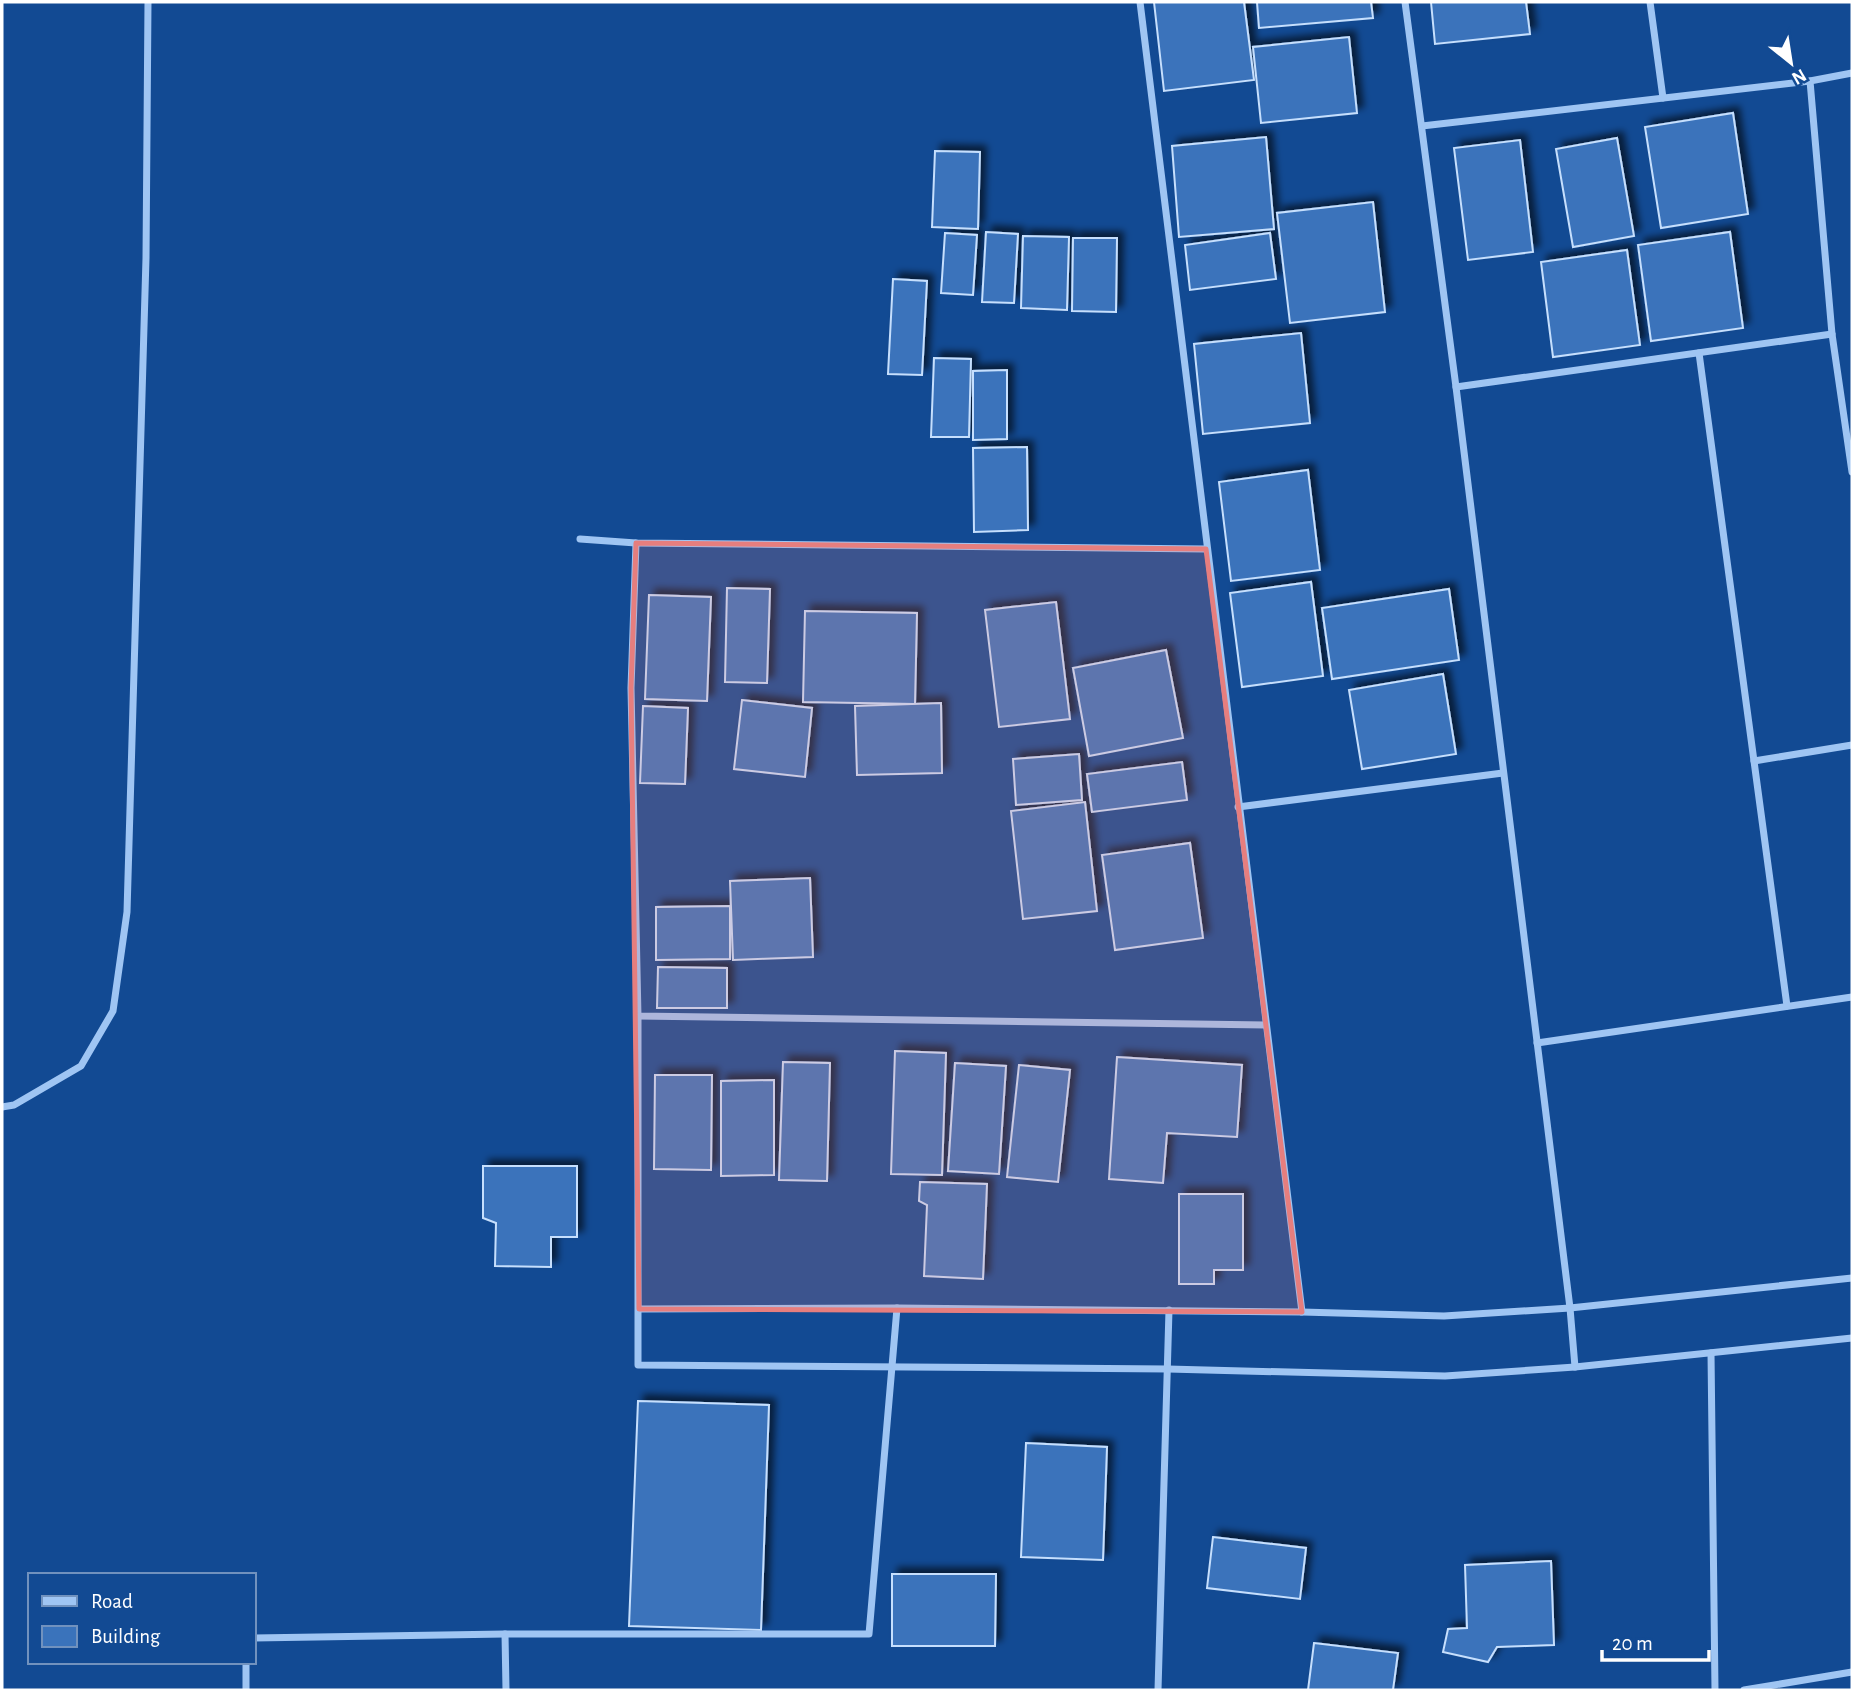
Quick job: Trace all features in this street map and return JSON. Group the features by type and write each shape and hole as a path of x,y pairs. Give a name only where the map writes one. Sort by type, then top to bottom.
{"street":[{"path":"2,1107 14,1105 81,1066 113,1012 127,912 146,258 148,2"},
{"path":"1140,2 1302,1312"},
{"path":"1405,2 1456,387 1570,1308 1575,1367"},
{"path":"1650,2 1663,98"},
{"path":"1422,126 1810,81 1852,73"},
{"path":"1810,81 1832,334 1852,471"},
{"path":"1456,387 1832,334"},
{"path":"1699,353 1787,1006"},
{"path":"580,539 636,543 1206,548"},
{"path":"636,543 631,688 638,1016 638,1365 1168,1369 1445,1376 1575,1367 1852,1338"},
{"path":"1754,761 1852,745"},
{"path":"1238,807 1503,772"},
{"path":"1537,1043 1852,997"},
{"path":"638,1016 1266,1025"},
{"path":"639,1309 1169,1310 1444,1316 1570,1308 1852,1278"},
{"path":"256,1638 505,1634 869,1634 897,1308"},
{"path":"1158,1690 1169,1310"},
{"path":"1712,1353 1715,1690"},
{"path":"505,1634 506,1690"},
{"path":"246,1664 246,1690"},
{"path":"1744,1690 1852,1672"}],"highlighted area":[{"path":"636,543 1206,549 1302,1312 639,1309 631,688"}],"building":[{"path":"1154,2 1244,2 1254,80 1164,91"},
{"path":"1257,2 1371,2 1373,18 1259,28"},
{"path":"1431,2 1526,2 1530,34 1435,44"},
{"path":"1349,37 1357,113 1261,123 1253,47"},
{"path":"1733,113 1748,214 1661,228 1645,127"},
{"path":"1266,137 1274,229 1179,237 1172,146"},
{"path":"1617,138 1634,236 1573,247 1556,149"},
{"path":"1520,140 1533,252 1468,260 1454,148"},
{"path":"935,151 980,152 978,229 932,227"},
{"path":"1373,202 1385,312 1290,323 1277,213"},
{"path":"986,232 1018,234 1014,303 982,302"},
{"path":"1730,232 1743,328 1651,341 1638,245"},
{"path":"945,233 977,235 973,295 941,293"},
{"path":"1270,233 1276,279 1190,290 1185,245"},
{"path":"1023,236 1069,237 1067,310 1021,308"},
{"path":"1073,238 1117,238 1116,312 1072,311"},
{"path":"1627,250 1640,345 1553,357 1541,262"},
{"path":"893,279 927,281 922,375 888,374"},
{"path":"1301,333 1310,423 1203,434 1194,344"},
{"path":"934,358 971,359 969,437 931,437"},
{"path":"1007,370 1007,439 973,440 973,371"},
{"path":"1027,447 1028,530 974,532 973,448"},
{"path":"1308,470 1320,570 1231,581 1219,482"},
{"path":"1311,582 1323,676 1242,687 1230,593"},
{"path":"727,588 770,589 767,683 725,682"},
{"path":"1449,589 1459,660 1332,679 1322,608"},
{"path":"649,595 711,597 707,701 645,699"},
{"path":"1056,602 1070,719 999,727 985,610"},
{"path":"805,611 917,613 915,704 803,702"},
{"path":"1166,650 1183,738 1089,756 1073,668"},
{"path":"1443,674 1456,754 1362,769 1349,690"},
{"path":"742,700 812,708 805,777 734,769"},
{"path":"941,703 942,773 857,775 855,706"},
{"path":"643,706 688,708 685,784 640,783"},
{"path":"1079,754 1082,800 1016,805 1013,759"},
{"path":"1182,762 1187,800 1092,812 1087,774"},
{"path":"1085,802 1097,911 1023,919 1011,811"},
{"path":"1190,843 1203,938 1115,950 1102,855"},
{"path":"810,878 813,957 733,960 730,881"},
{"path":"730,906 730,959 656,960 656,907"},
{"path":"658,967 727,968 727,1008 657,1008"},
{"path":"895,1051 946,1053 942,1175 891,1174"},
{"path":"1117,1057 1242,1065 1237,1137 1167,1133 1163,1183 1109,1179"},
{"path":"783,1062 830,1063 827,1181 779,1180"},
{"path":"955,1063 1006,1066 999,1174 948,1171"},
{"path":"1019,1065 1070,1070 1058,1182 1007,1177"},
{"path":"655,1075 712,1075 711,1170 654,1169"},
{"path":"774,1080 774,1175 721,1176 721,1081"},
{"path":"483,1166 577,1166 577,1237 551,1237 551,1267 495,1266 496,1223 483,1218"},
{"path":"920,1182 987,1184 983,1279 924,1276 927,1205 919,1201"},
{"path":"1179,1194 1243,1194 1243,1270 1214,1270 1214,1284 1179,1284"},
{"path":"638,1401 769,1405 761,1630 629,1626"},
{"path":"1026,1443 1107,1447 1103,1560 1021,1557"},
{"path":"1213,1537 1306,1548 1300,1599 1207,1588"},
{"path":"1551,1561 1554,1645 1497,1647 1488,1662 1443,1652 1448,1629 1467,1628 1465,1565"},
{"path":"892,1574 996,1574 995,1646 892,1646"},
{"path":"1314,1643 1398,1653 1393,1690 1308,1690"}]}
